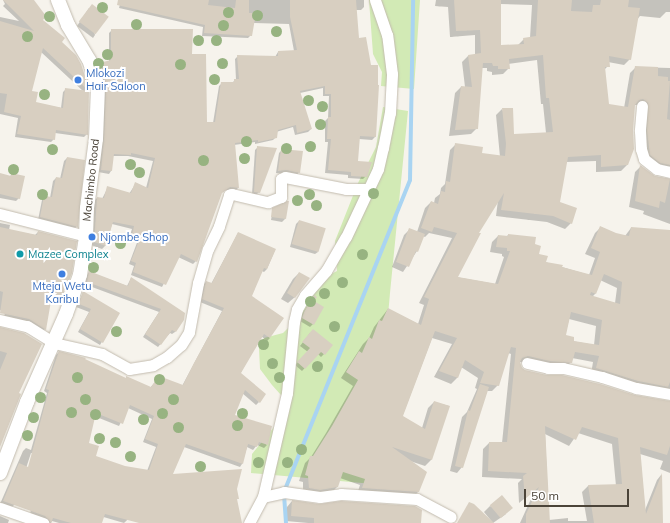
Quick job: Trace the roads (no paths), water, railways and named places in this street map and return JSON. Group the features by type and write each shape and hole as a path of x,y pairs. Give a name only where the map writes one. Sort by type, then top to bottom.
{"street":[{"name":"Machimbo Road","path":"0,473 30,396 54,343 80,275 86,236 87,208 96,139 98,87 89,60 68,25 58,0"},
{"path":"249,523 263,497 287,393 294,322 297,309 305,295 326,271 346,237 378,169 390,113 392,74 387,35 375,0"},
{"path":"642,106 640,131 641,149 644,159 657,169 670,172"},
{"path":"0,320 27,326 54,343 102,354 130,369 152,365 168,357 181,345 189,332 198,283 206,256 219,226 229,195 232,194 268,202 281,197 281,179 285,177 346,189 368,189"},
{"path":"0,214 86,236"},
{"path":"528,363 548,368 564,368 602,377 636,388 670,394"},
{"path":"263,497 284,492 320,497 341,494 395,496 417,499 451,517"},
{"path":"0,508 43,523"}],"waterway":[{"path":"286,523 284,492 410,180 413,0"}],"place":[{"name":"Mlokozi Hair Saloon","path":"78,80"},
{"name":"Njombe Shop","path":"92,237"},
{"name":"Mazee Complex","path":"20,254"},
{"name":"Mteja Wetu Karibu","path":"62,274"}]}
